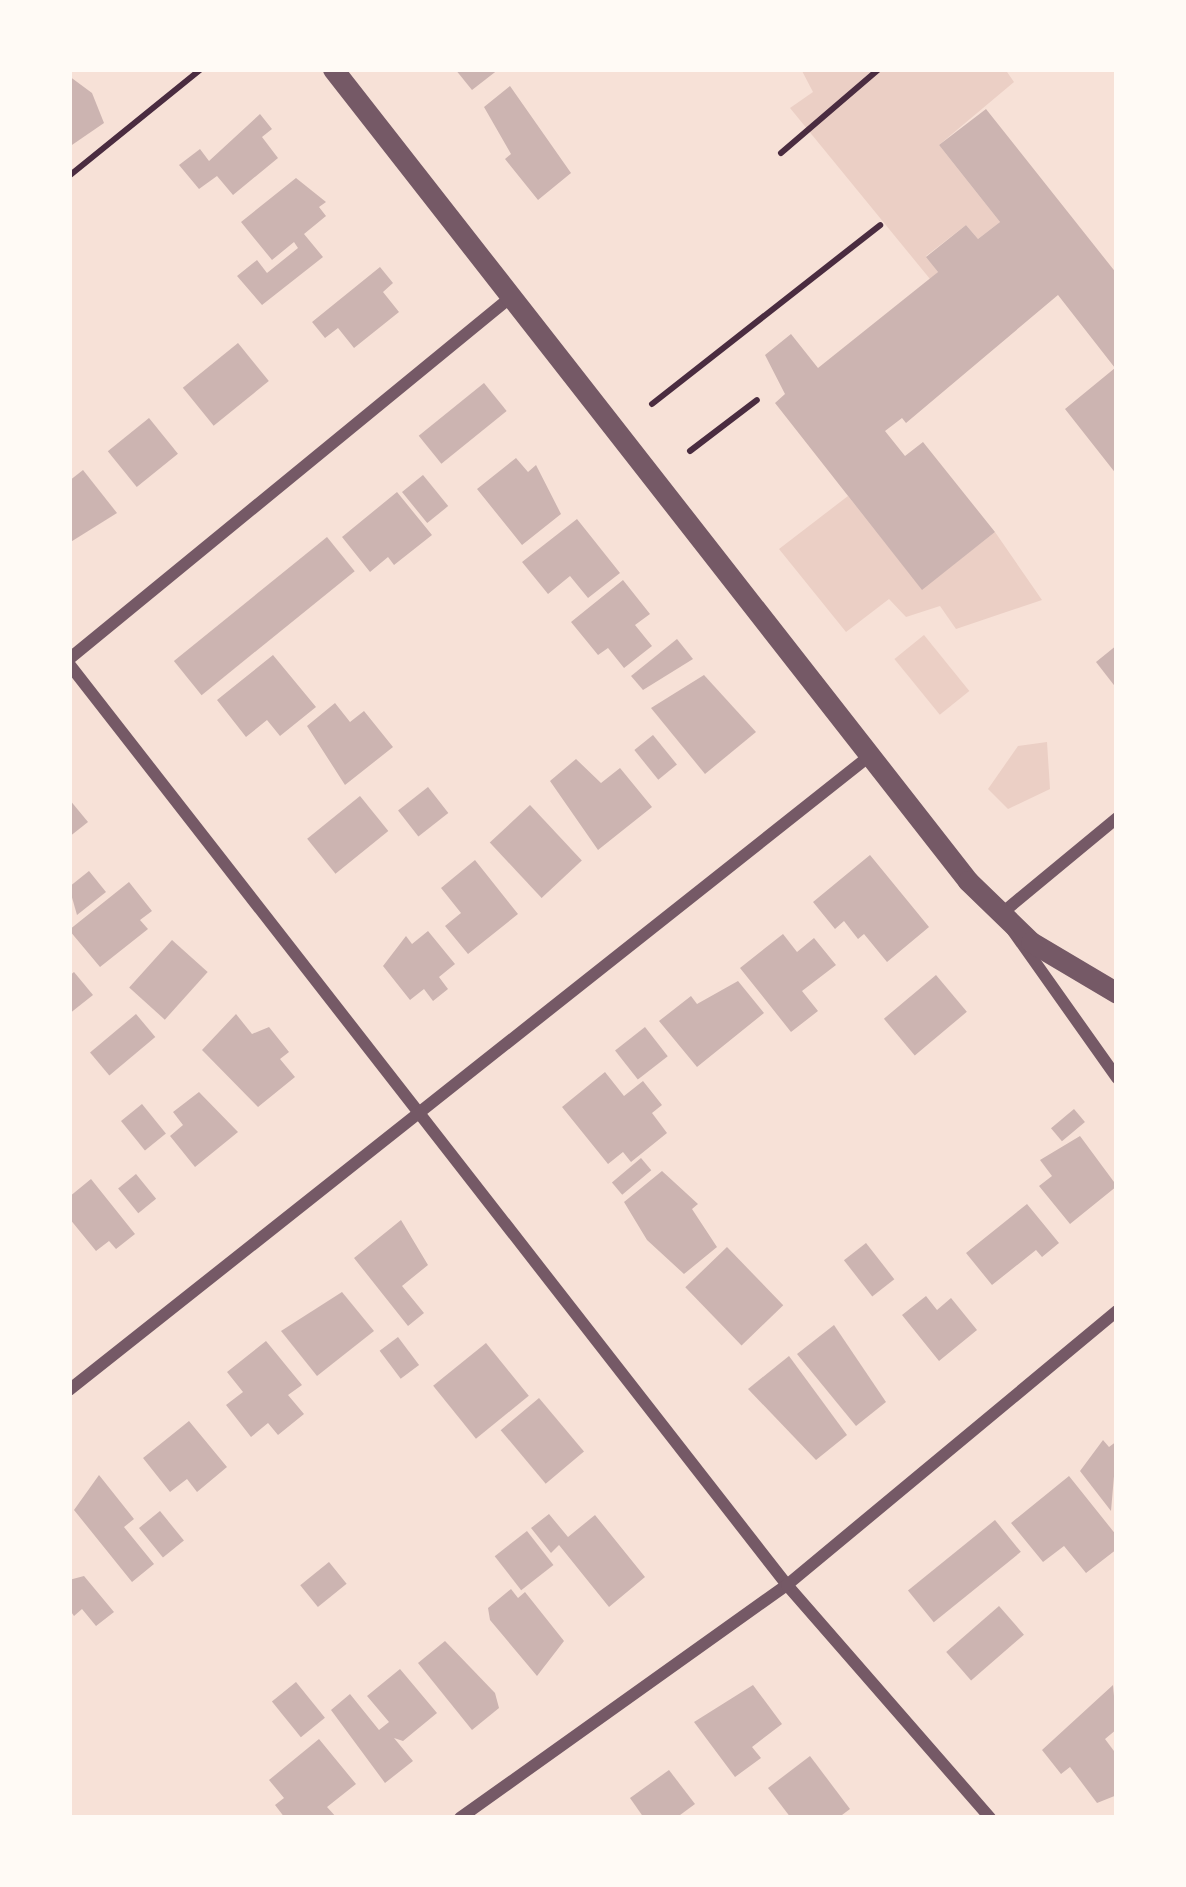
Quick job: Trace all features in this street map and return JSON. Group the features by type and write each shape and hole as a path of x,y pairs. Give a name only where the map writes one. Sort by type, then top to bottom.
{"street":[{"path":"333,69 1000,914 1117,1078"},
{"path":"512,297 69,661 787,1585 990,1818"},
{"path":"69,1390 874,753"},
{"path":"1000,914 1117,818"},
{"path":"1000,914 1031,942 1117,993"},
{"path":"460,1818 787,1585 1117,1311"}],"path":[{"path":"69,176 201,69"},
{"path":"781,153 879,69"},
{"path":"652,404 880,225"},
{"path":"690,451 757,400"}],"shaded area":[{"path":"801,69 1005,69 1014,82 939,145 1000,222 978,239 966,225 926,256 938,272 930,279 790,108 813,92"},
{"path":"848,496 922,589 995,532 1042,600 956,629 940,606 906,617 889,599 846,632 779,549"},
{"path":"924,635 969,691 940,715 894,659"},
{"path":"1047,742 1050,789 1008,809 988,789 1018,746"}],"building":[{"path":"455,69 499,69 472,90"},
{"path":"69,76 92,93 104,123 69,147"},
{"path":"510,86 571,173 538,200 505,159 511,154 484,107"},
{"path":"986,109 1117,274 1117,475 1065,409 1115,368 1058,295 906,423 902,418 885,431 905,456 923,442 995,532 922,590 775,403 785,394 765,355 791,334 818,368 938,272 926,257 966,225 978,239 1000,222 939,145"},
{"path":"260,114 272,129 262,137 278,158 233,195 217,176 199,189 179,165 200,149 209,161"},
{"path":"296,178 326,202 319,207 326,216 304,234 323,257 262,305 237,276 257,260 267,273 298,248 294,242 272,260 241,222"},
{"path":"380,267 393,283 383,292 399,312 354,348 338,328 325,338 312,322"},
{"path":"238,343 269,381 214,426 183,388"},
{"path":"484,383 507,411 441,464 419,436"},
{"path":"149,418 178,454 137,487 108,451"},
{"path":"516,458 528,472 536,465 561,514 522,545 477,489"},
{"path":"83,470 117,513 69,543 69,481"},
{"path":"423,475 448,506 427,523 402,492"},
{"path":"397,492 432,535 394,565 388,557 370,572 342,537"},
{"path":"577,519 620,573 588,598 570,576 548,594 522,562"},
{"path":"327,537 355,571 202,695 174,661"},
{"path":"623,580 650,614 635,625 652,646 624,668 608,648 598,655 571,622"},
{"path":"677,639 693,659 643,690 631,676"},
{"path":"1117,645 1117,689 1096,662"},
{"path":"273,655 316,707 280,736 267,720 246,737 217,700"},
{"path":"704,675 756,732 705,774 651,708"},
{"path":"335,703 350,722 364,711 393,747 345,785 307,726"},
{"path":"653,735 677,765 658,780 634,750"},
{"path":"576,759 601,783 620,768 652,807 598,850 550,781"},
{"path":"428,787 448,813 418,836 398,810"},
{"path":"360,796 388,831 335,874 307,839"},
{"path":"69,799 88,822 69,837"},
{"path":"530,805 582,861 542,898 490,843"},
{"path":"870,855 929,927 887,962 864,934 858,939 844,921 835,929 813,902"},
{"path":"475,860 518,914 468,954 445,926 461,913 441,888"},
{"path":"89,871 106,892 77,915 69,887"},
{"path":"129,882 152,911 140,920 148,929 100,967 69,930"},
{"path":"428,931 455,964 439,977 448,989 433,1001 424,989 410,1000 383,966 406,936 412,944"},
{"path":"783,934 797,952 814,938 836,965 802,991 818,1011 791,1032 740,968"},
{"path":"172,940 208,972 165,1020 129,988"},
{"path":"74,972 93,995 69,1014 69,976"},
{"path":"936,975 967,1012 915,1055 884,1019"},
{"path":"738,981 764,1013 697,1067 659,1021 691,996 697,1004"},
{"path":"136,1014 155,1037 109,1076 90,1053"},
{"path":"236,1014 252,1034 269,1027 289,1052 280,1059 295,1077 258,1107 202,1050"},
{"path":"645,1027 668,1056 638,1080 615,1050"},
{"path":"605,1072 624,1096 643,1081 662,1105 652,1113 667,1133 631,1162 623,1152 608,1164 562,1107"},
{"path":"199,1092 238,1132 195,1167 170,1136 183,1125 173,1112"},
{"path":"142,1104 166,1134 145,1151 121,1121"},
{"path":"1074,1109 1085,1122 1062,1141 1051,1128"},
{"path":"1080,1136 1117,1186 1070,1224 1039,1186 1052,1176 1040,1160"},
{"path":"641,1158 651,1170 622,1195 612,1182"},
{"path":"662,1171 698,1204 692,1209 717,1247 684,1274 647,1240 624,1202"},
{"path":"136,1174 156,1199 138,1213 118,1188"},
{"path":"91,1179 135,1234 116,1249 109,1241 96,1251 69,1218 69,1197"},
{"path":"1027,1204 1059,1243 1042,1257 1036,1250 992,1285 966,1253"},
{"path":"401,1220 428,1265 402,1286 424,1313 408,1326 354,1258"},
{"path":"866,1243 894,1279 872,1296 844,1260"},
{"path":"727,1247 783,1305 742,1346 685,1287"},
{"path":"342,1292 374,1331 317,1376 281,1331"},
{"path":"926,1296 937,1310 951,1298 977,1330 939,1361 902,1315"},
{"path":"834,1325 886,1402 856,1426 797,1354"},
{"path":"398,1337 419,1365 401,1379 380,1351"},
{"path":"266,1341 302,1385 288,1395 304,1414 278,1435 268,1423 251,1437 226,1405 243,1392 227,1372"},
{"path":"486,1343 529,1396 476,1439 433,1386"},
{"path":"789,1356 847,1435 816,1460 748,1389"},
{"path":"539,1398 584,1452 546,1484 501,1430"},
{"path":"189,1421 227,1467 197,1492 187,1479 170,1492 143,1458"},
{"path":"1103,1440 1109,1447 1117,1441 1111,1511 1080,1471"},
{"path":"99,1475 134,1519 124,1527 154,1564 132,1582 74,1510"},
{"path":"1069,1476 1117,1536 1117,1549 1086,1573 1064,1546 1043,1562 1011,1523"},
{"path":"160,1511 184,1541 163,1558 139,1528"},
{"path":"549,1514 568,1537 595,1515 645,1577 609,1607 559,1545 551,1553 531,1528"},
{"path":"995,1520 1021,1552 934,1622 908,1590"},
{"path":"527,1531 553,1565 521,1590 495,1556"},
{"path":"329,1562 347,1584 318,1607 300,1585"},
{"path":"84,1576 114,1612 96,1626 82,1609 74,1616 69,1609 69,1580"},
{"path":"511,1589 518,1598 525,1592 564,1641 537,1676 490,1620 488,1608"},
{"path":"999,1606 1024,1635 971,1681 946,1652"},
{"path":"445,1641 495,1693 499,1708 472,1730 418,1663"},
{"path":"400,1669 437,1713 403,1741 394,1738 413,1761 385,1783 331,1710 350,1694 379,1730 389,1722 367,1696"},
{"path":"296,1682 325,1718 301,1737 272,1702"},
{"path":"753,1685 782,1724 752,1747 761,1758 735,1777 694,1722"},
{"path":"1113,1685 1117,1729 1105,1739 1117,1755 1117,1795 1097,1803 1070,1767 1061,1774 1042,1750"},
{"path":"319,1739 356,1784 327,1807 337,1818 285,1818 275,1805 284,1798 269,1780"},
{"path":"810,1756 850,1809 838,1818 791,1818 768,1788"},
{"path":"669,1770 695,1804 676,1818 644,1818 630,1798"}]}
